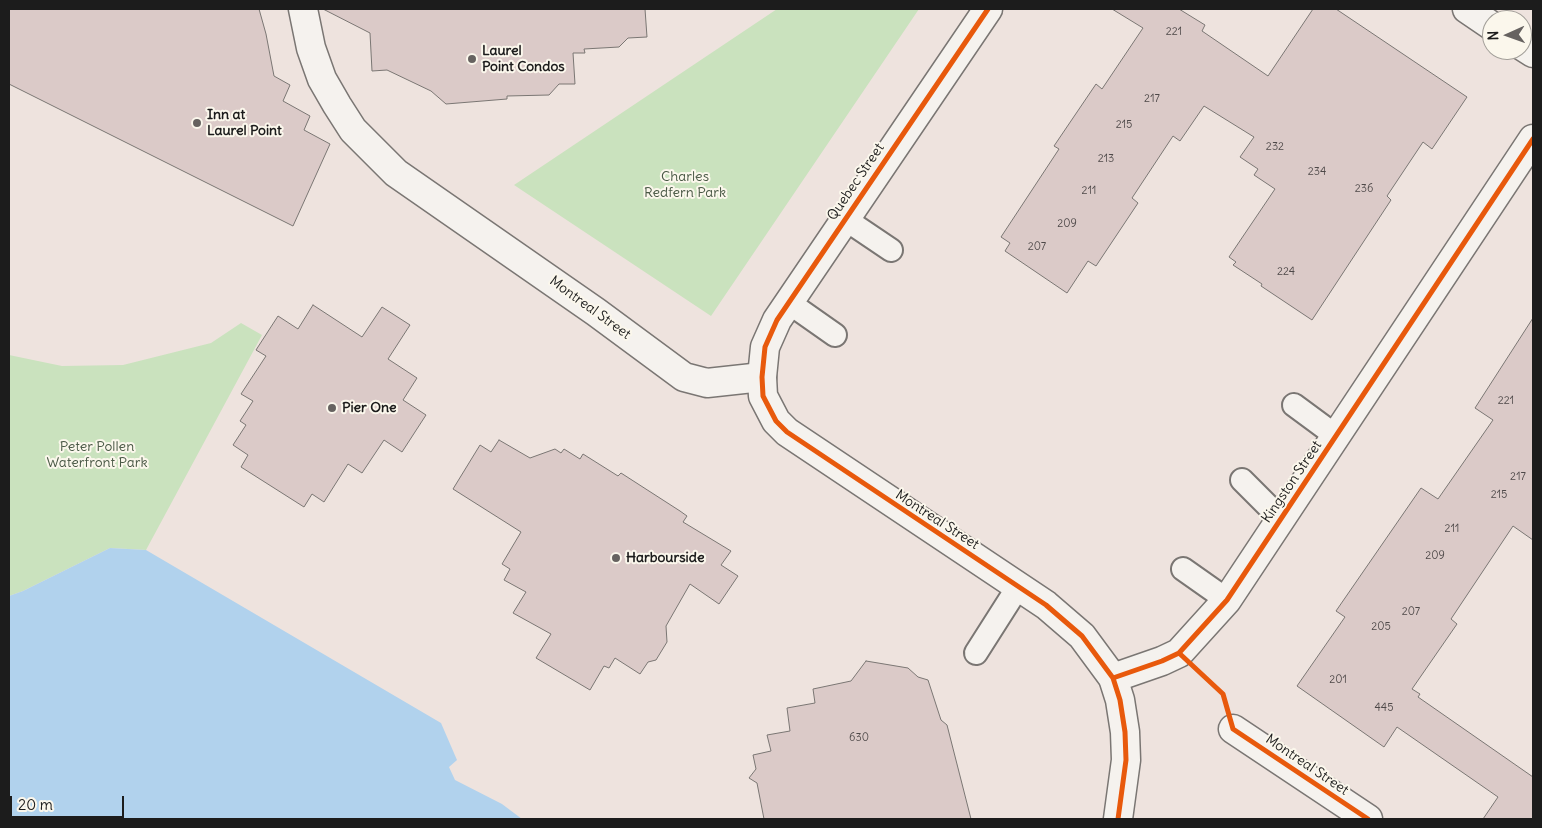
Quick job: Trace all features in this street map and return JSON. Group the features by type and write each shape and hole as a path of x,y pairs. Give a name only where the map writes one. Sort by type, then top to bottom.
{"street":[{"name":"Montreal Street","path":"303,9 310,48 322,79 336,105 353,130 396,173 596,312 684,377 707,383 762,377 763,396 768,408 787,432 1046,605 1082,636 1113,678"},
{"name":"Quebec Street","path":"762,377 765,347 770,333 788,302 988,9"},
{"path":"1467,9 1482,19"},
{"name":"Kingston Street","path":"1113,678 1179,653 1227,600 1533,139"},
{"path":"1113,678 1120,700 1125,732 1126,760 1118,819"},
{"name":"Montreal Street","path":"1233,729 1368,819"}],"lane":[{"path":"845,219 891,250"},
{"path":"788,302 835,334"},
{"path":"1294,405 1336,436"},
{"path":"1242,480 1281,518"},
{"path":"1183,569 1227,600"},
{"path":"976,653 1018,586"}],"green space":[{"name":"Charles Redfern Park","path":"777,9 919,9 711,316 514,185"},
{"name":"Peter Pollen Waterfront Park","path":"241,323 262,335 146,550 110,548 9,596 9,355 62,366 123,365 211,343"}],"water":[{"path":"110,548 146,550 441,723 457,760 449,767 455,780 502,804 522,819 9,819 9,596"}],"building":[{"name":"Inn at Laurel Point","path":"9,9 259,9 274,76 290,85 283,101 310,116 304,130 330,144 293,226 9,84"},
{"name":"Laurel Point Condos","path":"323,9 645,9 647,37 628,38 619,47 584,49 585,53 573,53 575,84 559,84 549,95 507,96 507,99 446,104 431,91 387,70 372,71 370,33"},
{"path":"1112,9 1179,9 1205,25 1202,31 1268,76 1313,9 1336,9 1467,97 1432,149 1423,142 1387,196 1391,200 1312,320 1233,265 1236,262 1229,257 1275,189 1254,175 1258,169 1240,157 1254,137 1204,106 1180,141 1173,136 1132,198 1138,203 1096,266 1088,261 1067,293 1005,251 1010,243 1001,237 1059,149 1054,146 1096,84 1102,89 1143,28"},
{"name":"Pier One","path":"313,305 362,337 382,307 410,325 388,359 417,378 403,400 426,415 402,452 384,440 362,473 348,464 324,502 312,494 304,507 241,467 248,455 233,445 246,425 240,421 253,401 241,394 266,356 256,350 278,316 298,329"},
{"path":"1533,318 1533,540 1513,526 1451,619 1457,624 1412,689 1420,694 1418,697 1533,777 1533,819 1483,819 1498,797 1397,727 1384,747 1297,686 1345,617 1336,611 1421,488 1438,499 1493,420 1475,408"},
{"name":"Harbourside","path":"499,440 530,458 555,449 561,453 564,449 580,459 583,454 618,476 621,473 687,516 683,522 731,551 721,565 738,576 719,604 690,584 666,626 667,642 656,660 648,662 640,674 615,658 609,668 604,666 590,690 536,658 551,634 513,613 526,592 504,580 510,569 502,564 521,532 453,489 480,445 491,452"},
{"path":"866,661 908,668 918,677 928,680 941,720 947,725 971,819 764,819 757,783 749,778 756,769 753,755 771,751 767,735 790,731 787,708 815,703 813,689 851,681"}],"cycle path":[{"path":"988,9 777,320 765,347 762,377 763,396 776,421 787,432 1046,605 1082,636 1113,678 1120,700 1125,732 1126,760 1118,819"},
{"path":"1113,678 1179,653 1227,600 1533,139"},
{"path":"1179,653 1223,694 1233,729 1368,819"}],"place":[{"name":"Laurel Point Condos","path":"472,59"},
{"name":"Inn at Laurel Point","path":"197,123"},
{"name":"Pier One","path":"332,408"},
{"name":"Harbourside","path":"616,558"}]}
